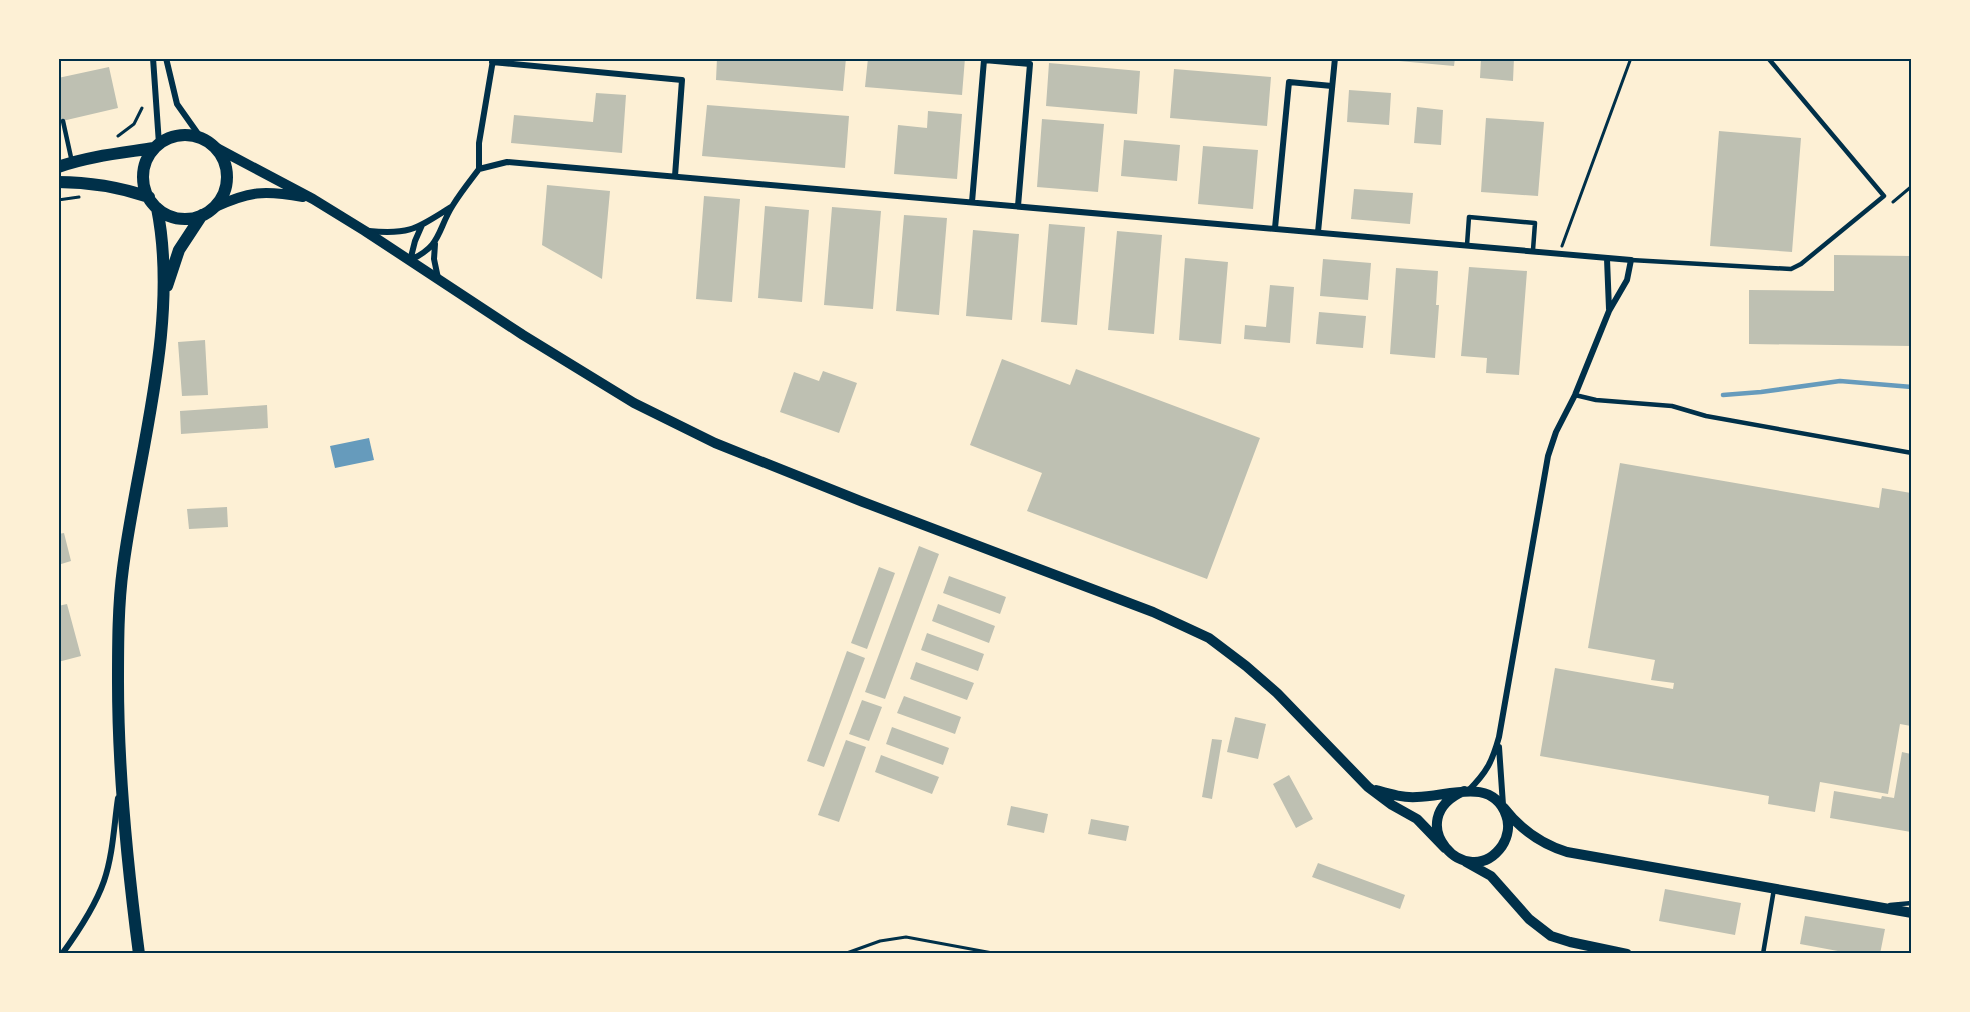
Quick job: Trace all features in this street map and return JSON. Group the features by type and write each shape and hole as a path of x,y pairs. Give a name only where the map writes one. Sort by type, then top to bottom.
{"main road":[{"path":"58,167 72,162 157,146 179,135 201,138 213,146 224,161 227,180 224,192 213,208 202,215 182,219 168,215 157,208 144,185 144,172 147,159 157,146"},
{"path":"58,182 105,185 149,197"},
{"path":"139,954 126,852 120,780 118,642 123,569 157,360 164,296 162,245 157,208"},
{"path":"164,296 179,249 202,215"}],"street":[{"path":"153,58 157,146"},
{"path":"166,58 177,104 201,138"},
{"path":"1318,232 1335,58"},
{"path":"479,169 479,143 492,60 682,80 675,176"},
{"path":"972,202 984,60 1030,64 1018,206"},
{"path":"1275,228 1289,82 1332,86"},
{"path":"213,146 313,199 523,335 634,403 715,443 896,515 1153,612 1209,638 1277,693 1368,787 1392,805 1417,819 1453,856 1491,876 1529,919 1551,936 1627,954"},
{"path":"438,279 434,259 435,244 452,207 479,169 507,162 1631,260 1626,280 1609,310 1575,395 1556,432 1545,470 1499,737 1492,762 1484,775 1466,791 1454,796 1439,814 1437,826 1439,838 1445,848"},
{"path":"213,208 246,194 260,192 275,192 313,199"},
{"path":"365,231 407,232 452,207"},
{"path":"410,261 415,241 423,225"},
{"path":"410,261 423,255 435,244"},
{"path":"1607,258 1609,310"},
{"path":"1463,861 1475,862 1497,853 1508,832 1499,764 1499,737"},
{"path":"62,954 89,912 104,880 112,845 120,780"},
{"path":"1368,787 1407,797 1435,796 1466,791 1485,792 1499,802 1512,818 1531,835 1567,852 1911,913"}],"lane":[{"path":"1631,260 1791,269 1801,264 1884,196 1768,58"},
{"path":"63,121 72,162"},
{"path":"1467,245 1469,217 1535,223 1533,250"},
{"path":"1575,395 1596,400 1672,406 1706,416 1911,453"},
{"path":"1763,954 1774,889"},
{"path":"1875,907 1911,903"}],"path":[{"path":"1560,253 1631,58"},
{"path":"118,136 134,124 142,108"},
{"path":"1884,196 1891,204 1911,186"},
{"path":"844,954 880,941 906,937 998,954"}],"water":[{"path":"369,438 374,460 335,468 330,446"}],"building":[{"path":"717,58 846,58 843,91 716,80"},
{"path":"868,58 965,58 962,95 865,87"},
{"path":"1388,58 1455,58 1454,66 1388,60"},
{"path":"1481,58 1514,58 1513,81 1480,78"},
{"path":"1049,63 1140,71 1137,114 1046,106"},
{"path":"109,67 118,108 58,122 58,78"},
{"path":"1174,69 1271,77 1267,126 1170,118"},
{"path":"1349,90 1391,93 1389,125 1347,122"},
{"path":"596,93 626,95 622,153 511,143 514,115 593,122"},
{"path":"707,105 849,116 845,168 702,156"},
{"path":"1417,107 1443,110 1441,145 1414,143"},
{"path":"928,111 962,114 957,179 894,174 898,125 927,128"},
{"path":"1486,118 1544,122 1538,196 1481,192"},
{"path":"1042,119 1104,124 1098,192 1037,187"},
{"path":"1719,131 1801,138 1792,252 1710,246"},
{"path":"1124,140 1180,145 1177,181 1121,176"},
{"path":"1203,146 1258,150 1253,209 1198,204"},
{"path":"547,185 610,191 602,279 542,245"},
{"path":"1354,189 1413,193 1410,224 1351,219"},
{"path":"704,196 740,199 732,302 696,299"},
{"path":"765,206 809,210 802,302 758,298"},
{"path":"832,207 881,211 873,309 824,305"},
{"path":"904,215 947,218 939,315 896,311"},
{"path":"1049,224 1085,227 1077,325 1041,322"},
{"path":"973,230 1019,234 1012,320 966,316"},
{"path":"1117,231 1162,235 1154,334 1108,330"},
{"path":"1834,255 1911,256 1911,346 1749,344 1749,290 1834,291"},
{"path":"1185,258 1228,262 1221,344 1179,340"},
{"path":"1323,259 1371,263 1368,300 1320,296"},
{"path":"1469,267 1527,271 1519,375 1486,373 1487,358 1461,356"},
{"path":"1396,268 1438,271 1436,305 1439,305 1435,358 1390,354"},
{"path":"1270,285 1294,287 1290,343 1244,339 1245,325 1266,327"},
{"path":"1319,312 1366,316 1363,348 1316,344"},
{"path":"205,340 208,395 182,396 178,342"},
{"path":"1002,359 1070,385 1076,369 1260,438 1207,579 1027,511 1042,473 970,445"},
{"path":"823,371 857,383 839,433 780,412 794,372 819,381"},
{"path":"267,405 268,428 181,434 180,411"},
{"path":"1620,463 1879,508 1882,488 1911,493 1911,726 1900,724 1888,794 1820,782 1815,812 1768,804 1769,796 1540,756 1555,668 1673,689 1674,683 1651,680 1655,660 1588,648"},
{"path":"227,507 228,527 189,529 187,509"},
{"path":"64,533 71,561 58,565 58,534"},
{"path":"919,546 939,554 885,699 865,692"},
{"path":"879,567 895,573 867,649 851,643"},
{"path":"949,576 1006,597 1000,614 943,593"},
{"path":"67,604 81,656 58,662 58,606"},
{"path":"938,604 995,626 989,643 932,621"},
{"path":"927,633 984,654 978,671 921,650"},
{"path":"847,651 865,658 824,767 807,761"},
{"path":"916,662 974,683 967,700 910,679"},
{"path":"904,696 961,717 955,734 897,713"},
{"path":"862,700 882,707 869,741 849,734"},
{"path":"1235,717 1266,724 1258,759 1227,752"},
{"path":"892,727 949,748 943,765 886,744"},
{"path":"1212,739 1222,740 1212,799 1202,797"},
{"path":"846,740 866,747 839,822 818,815"},
{"path":"1902,752 1911,754 1911,832 1830,818 1834,791 1881,799 1882,796 1894,798"},
{"path":"881,755 939,777 932,794 875,772"},
{"path":"1289,775 1313,819 1296,828 1273,784"},
{"path":"1011,806 1048,814 1044,833 1007,825"},
{"path":"1091,819 1129,826 1126,841 1088,834"},
{"path":"1318,863 1405,895 1400,909 1312,877"},
{"path":"1665,889 1741,903 1735,935 1659,921"},
{"path":"1805,916 1885,929 1880,954 1854,954 1800,944"}],"waterway":[{"path":"1723,395 1840,381 1912,387"}]}
